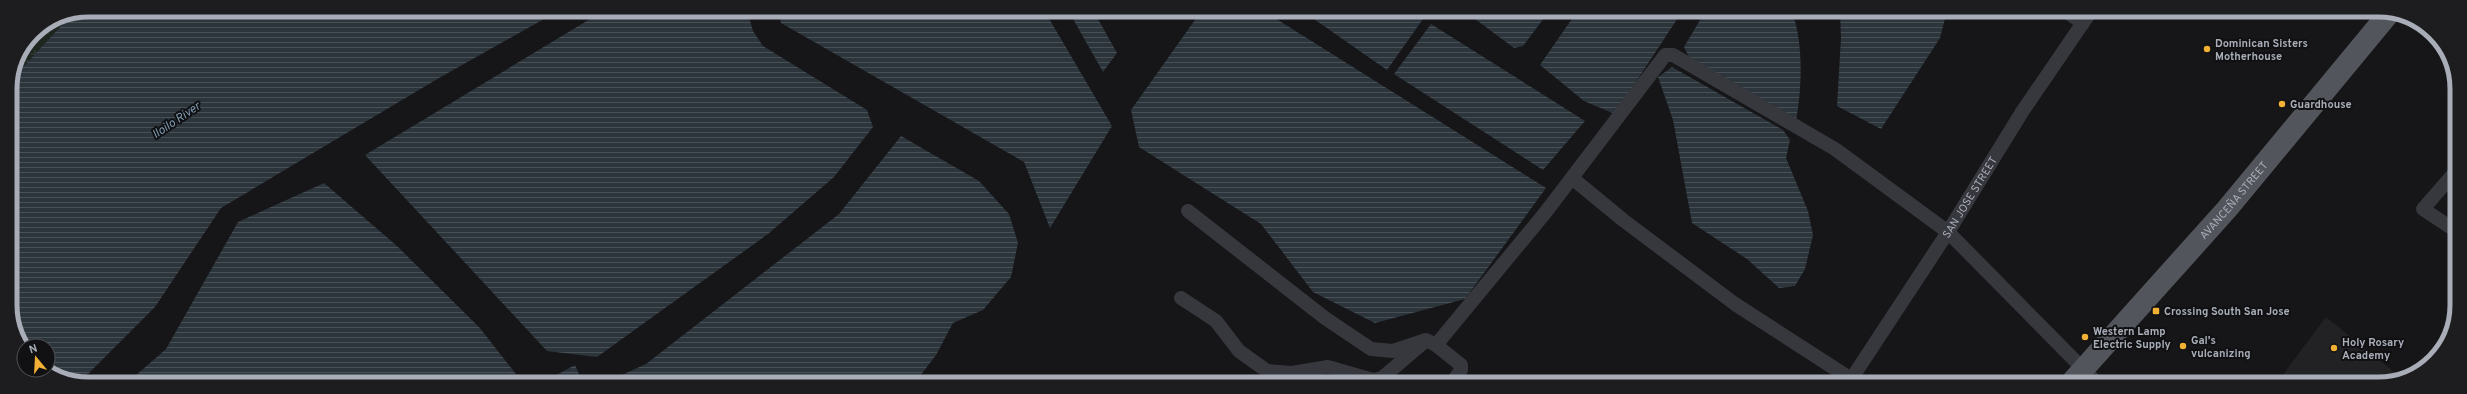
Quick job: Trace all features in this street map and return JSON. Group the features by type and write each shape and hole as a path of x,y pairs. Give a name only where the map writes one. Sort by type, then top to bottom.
{"main road":[{"name":"AVANCEÑA STREET","path":"2076,377 2227,209 2385,18"}],"street":[{"path":"2074,17 2083,23"},
{"name":"SAN JOSE STREET","path":"1853,377 1948,232 2022,112 2087,17"},
{"path":"1383,377 1431,342 1572,178 1665,56 1673,55 1835,149 1948,232 2076,377"},
{"path":"1572,178 1623,220 1735,304 1844,377"},
{"path":"2450,178 2423,209 2450,227"},
{"path":"1188,211 1325,318 1371,349 1393,351 1431,342"},
{"path":"1181,298 1216,321 1239,351 1267,371 1292,373 1328,367 1363,377"},
{"path":"1431,342 1461,365 1461,370 1456,377"}],"shaded area":[{"name":"Holy Rosary Academy","path":"2326,317 2398,375 2383,377 2281,377"}],"green space":[{"path":"66,21 19,70 29,49 48,30 61,22"}],"water":[{"name":"Iloilo River","path":"548,17 439,78 221,208 155,307 85,377 70,375 56,369 56,338 25,338 18,319 17,89 19,70 66,21 75,18"},
{"path":"593,17 749,17 753,31 763,46 867,110 873,127 834,177 768,234 597,357 547,351 365,155"},
{"path":"780,17 1048,17 1112,126 1050,228 1024,162 781,23"},
{"path":"1072,17 1097,17 1117,53 1103,72"},
{"path":"1197,17 1273,17 1546,188 1465,299 1375,323 1313,292 1261,224 1139,147 1131,110"},
{"path":"1311,17 1420,17 1423,19 1387,70"},
{"path":"1472,17 1545,17 1523,46 1514,48"},
{"path":"1573,17 1678,17 1615,114 1584,101 1540,65"},
{"path":"1702,17 1793,17 1798,35 1801,65 1800,94 1796,120 1690,59 1684,47"},
{"path":"1840,17 1945,17 1940,38 1881,129 1837,106 1841,38"},
{"path":"1431,24 1585,121 1543,170 1394,74"},
{"path":"1672,67 1783,130 1790,140 1786,158 1808,211 1813,235 1805,269 1795,286 1779,288 1747,259 1692,223 1673,120 1658,77"},
{"path":"901,136 979,181 1009,214 1018,243 1011,277 983,310 953,323 936,355 919,377 617,377 646,364 839,214"},
{"path":"324,183 397,246 479,327 518,377 134,377 166,349 238,222"},
{"path":"575,365 580,377 553,377"}],"place":[{"name":"Dominican Sisters Motherhouse","path":"2207,49"},
{"name":"Guardhouse","path":"2282,104"},
{"name":"Crossing South San Jose","path":"2156,311"},
{"name":"Western Lamp Electric Supply","path":"2085,337"},
{"name":"Gal's vulcanizing","path":"2183,346"},
{"name":"Holy Rosary Academy","path":"2334,348"}]}
